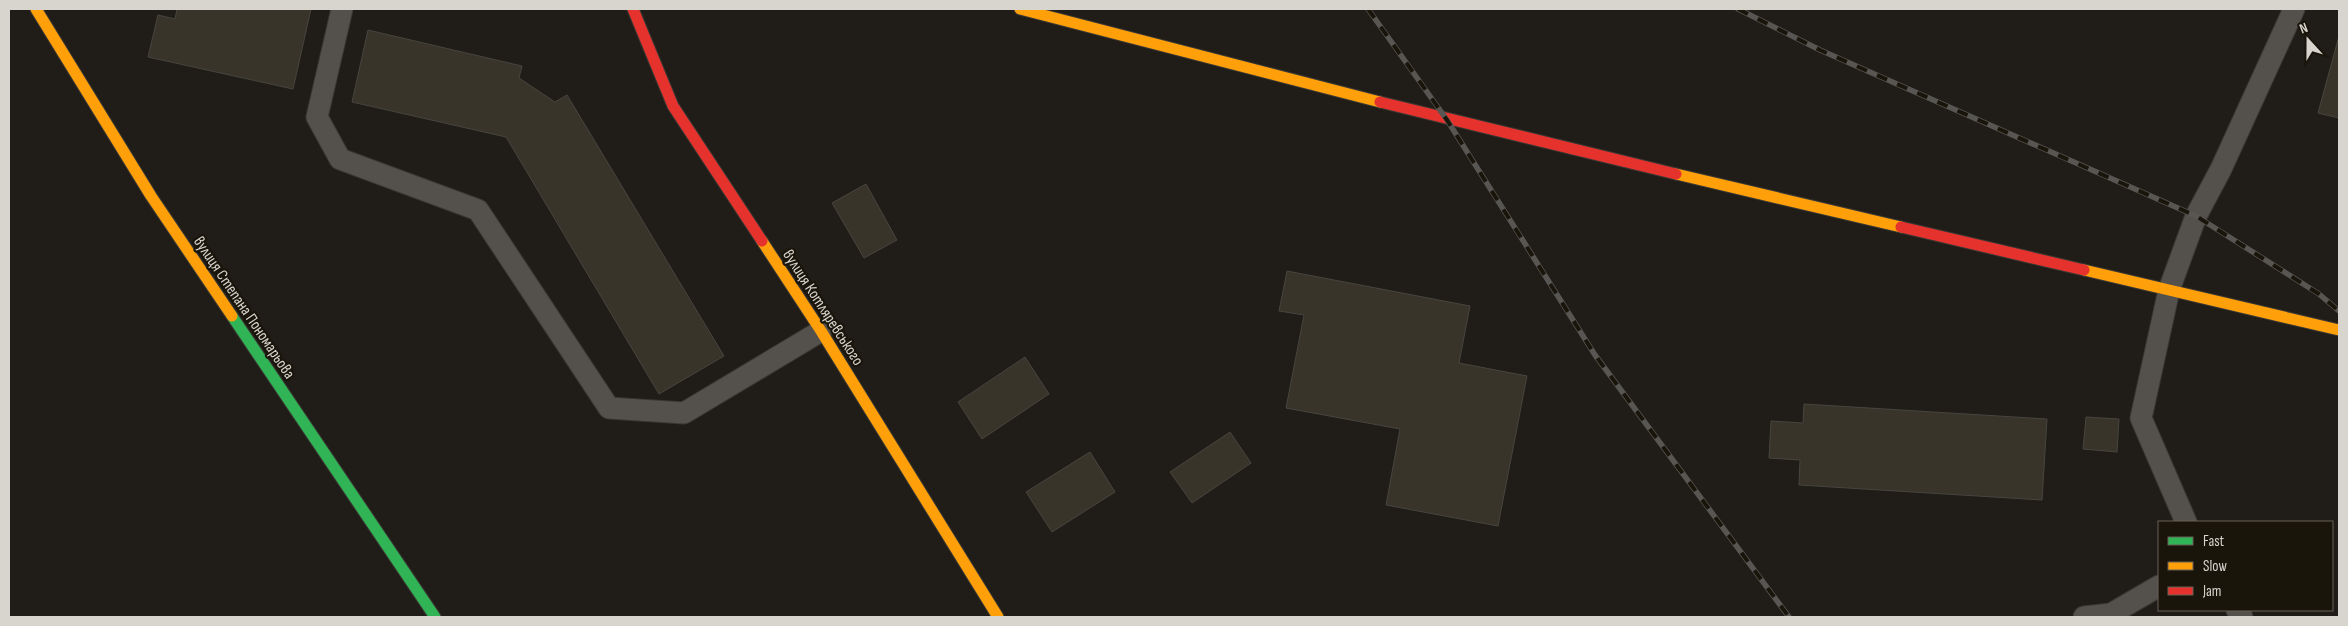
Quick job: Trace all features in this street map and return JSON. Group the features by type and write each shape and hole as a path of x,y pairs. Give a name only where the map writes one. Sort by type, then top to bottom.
{"street":[{"name":"вулиця Степана Пономарьова","path":"36,9 151,196 435,617"},
{"name":"вулиця Котляревського","path":"633,9 673,106 822,330 998,617"},
{"path":"1020,9 1447,120 2339,330"}],"lane":[{"path":"342,9 318,117 340,159 478,210 609,408 684,412 822,330"},
{"path":"2186,521 2141,418 2169,290 2196,216 2221,169 2294,9"},
{"path":"2084,617 2111,614 2158,587"}],"building":[{"path":"177,9 311,9 293,89 148,57 158,15 175,19"},
{"path":"368,30 522,66 519,78 555,102 567,95 724,356 659,394 506,137 352,102"},
{"path":"2339,36 2339,118 2318,113"},
{"path":"866,184 897,240 864,258 832,203"},
{"path":"1287,271 1470,306 1459,363 1527,376 1498,526 1386,505 1400,429 1286,408 1304,315 1279,311"},
{"path":"1025,357 1049,394 982,439 958,402"},
{"path":"1804,404 2047,419 2042,500 1799,485 1800,460 1769,458 1771,421 1803,423"},
{"path":"2086,417 2119,419 2117,452 2083,449"},
{"path":"1230,432 1251,463 1192,503 1170,472"},
{"path":"1090,452 1115,492 1052,532 1026,492"}],"railway":[{"path":"1368,9 1447,120 1595,355 1789,617"},
{"path":"1738,9 1820,50 2196,216 2319,294 2339,311"}],"traffic: fast":[{"path":"232,316 435,617"}],"traffic: slow":[{"path":"36,9 151,196 232,316"},
{"path":"1020,9 1380,102"},
{"path":"1676,174 1901,227"},
{"path":"762,241 821,331 998,617"},
{"path":"2084,270 2339,330"}],"traffic: jam":[{"path":"633,9 673,106 762,241"},
{"path":"1380,102 1676,174"},
{"path":"1901,227 2084,270"}]}
